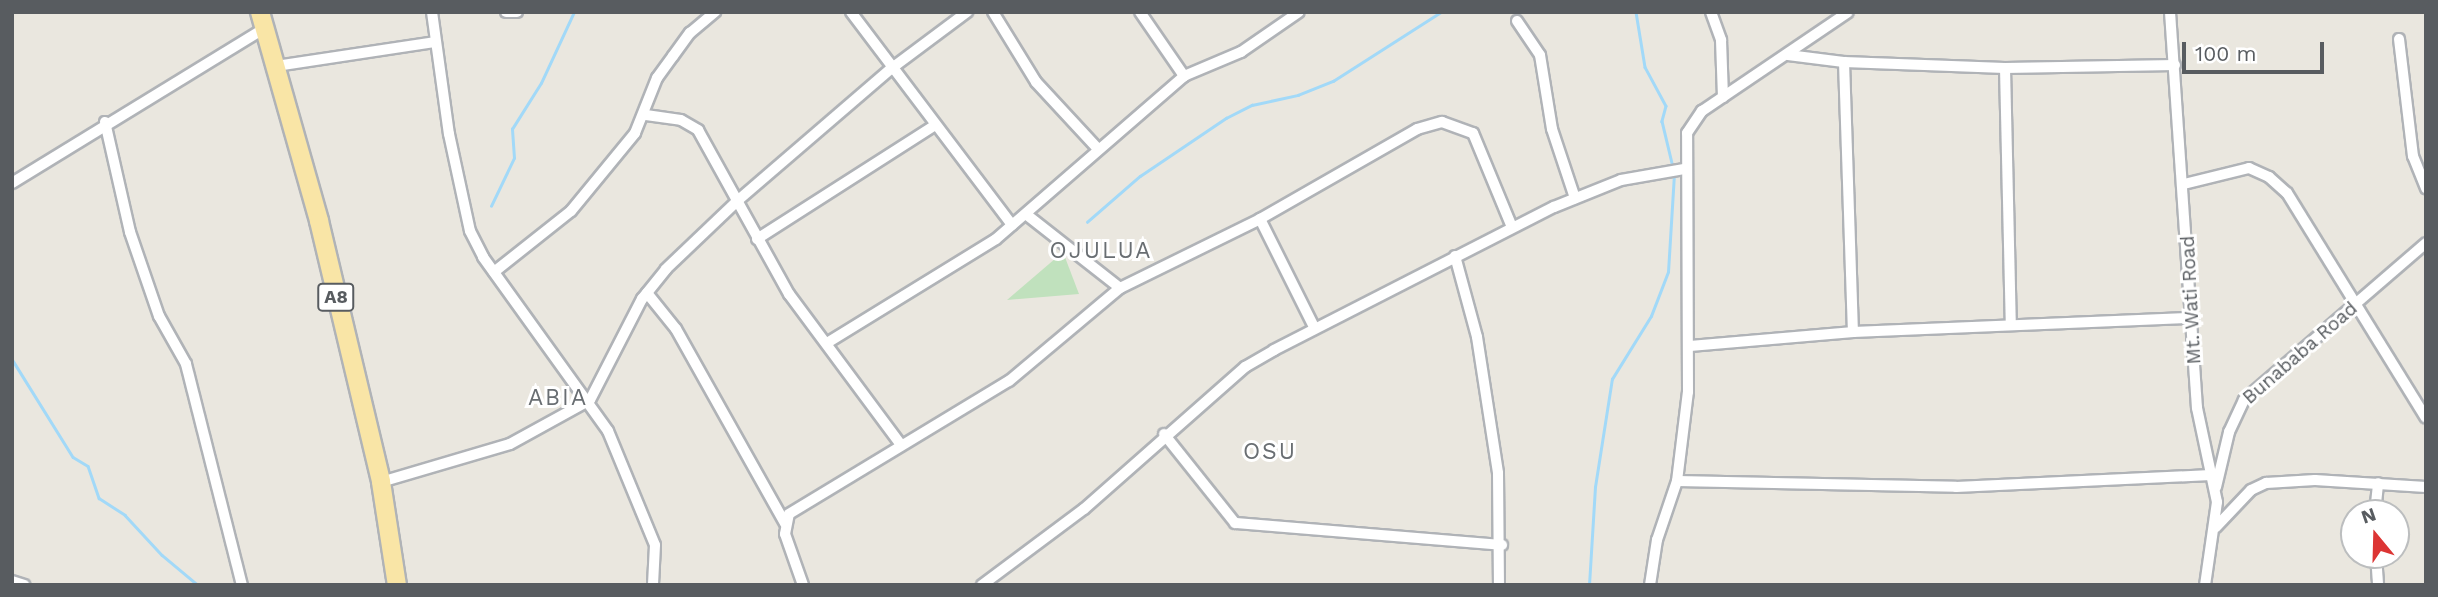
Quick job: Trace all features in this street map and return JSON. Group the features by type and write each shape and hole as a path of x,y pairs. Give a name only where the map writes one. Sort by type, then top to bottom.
{"main road":[{"name":"A8","path":"262,20 381,482 397,585"}],"street":[{"path":"432,12 466,218 494,272 590,401 614,443 655,545 653,585"},
{"path":"506,12 517,12"},
{"path":"494,272 570,211 646,114 657,78 690,33 715,12"},
{"path":"851,12 934,126 1012,225"},
{"path":"381,482 510,444 590,401 646,293 736,202 892,68 967,12"},
{"path":"993,12 1036,82 1098,149"},
{"path":"1140,12 1184,76"},
{"path":"827,343 976,253 1027,215 1098,149 1184,76 1241,52 1298,12"},
{"path":"1711,12 1721,40 1723,97"},
{"path":"1650,585 1657,540 1677,481 1690,346 1685,140 1694,118 1848,12"},
{"name":"Mt. Wati Road","path":"2169,12 2184,184 2197,408 2215,488 2216,527 2205,585"},
{"path":"12,183 262,20"},
{"path":"1517,21 1540,55 1552,129 1575,198"},
{"path":"2399,39 2413,156 2426,188"},
{"path":"276,66 435,43"},
{"path":"1788,55 1844,62 2005,68 2175,65"},
{"path":"1844,62 1853,332"},
{"path":"2005,68 2011,325"},
{"path":"646,114 681,120 698,130 757,239 827,343 901,445"},
{"path":"105,122 130,232 159,316 186,364 242,585"},
{"path":"785,523 794,510 1009,381 1120,288 1260,219 1417,129 1441,122 1464,127 1478,139 1512,227"},
{"path":"757,239 934,126"},
{"path":"2184,184 2249,168 2269,177 2296,203 2426,418"},
{"path":"987,583 1084,509 1164,434 1245,367 1314,327 1575,198 1620,180 1684,169"},
{"path":"1027,215 1120,288"},
{"path":"1260,219 1314,327"},
{"name":"Bunababa Road","path":"2215,488 2237,410 2426,243"},
{"path":"1455,256 1478,337 1498,473 1502,545 1499,585"},
{"path":"646,293 676,329 785,523 803,585"},
{"path":"1690,346 1853,332 2193,318"},
{"path":"1164,434 1235,523 1502,545"},
{"path":"1677,481 1956,486 2211,475"},
{"path":"2216,527 2251,490 2266,483 2378,483 2426,487"},
{"path":"2376,499 2378,483"},
{"path":"12,581 24,585"}],"green space":[{"path":"1063,252 1079,294 1007,300"}],"waterway":[{"path":"491,206 514,158 512,129 541,83 574,12"},
{"path":"1087,222 1140,176 1226,118 1252,105 1298,95 1333,81 1441,12"},
{"path":"1636,12 1645,67 1666,106 1662,121 1673,167"},
{"path":"1589,585 1595,487 1612,379 1651,316 1668,272 1674,174"},
{"path":"12,359 73,457 88,466 99,498 125,515 162,555 198,585"}],"district":[{"name":"OJULUA","path":"1101,251"},
{"name":"ABIA","path":"558,398"},
{"name":"OSU","path":"1270,452"}]}
